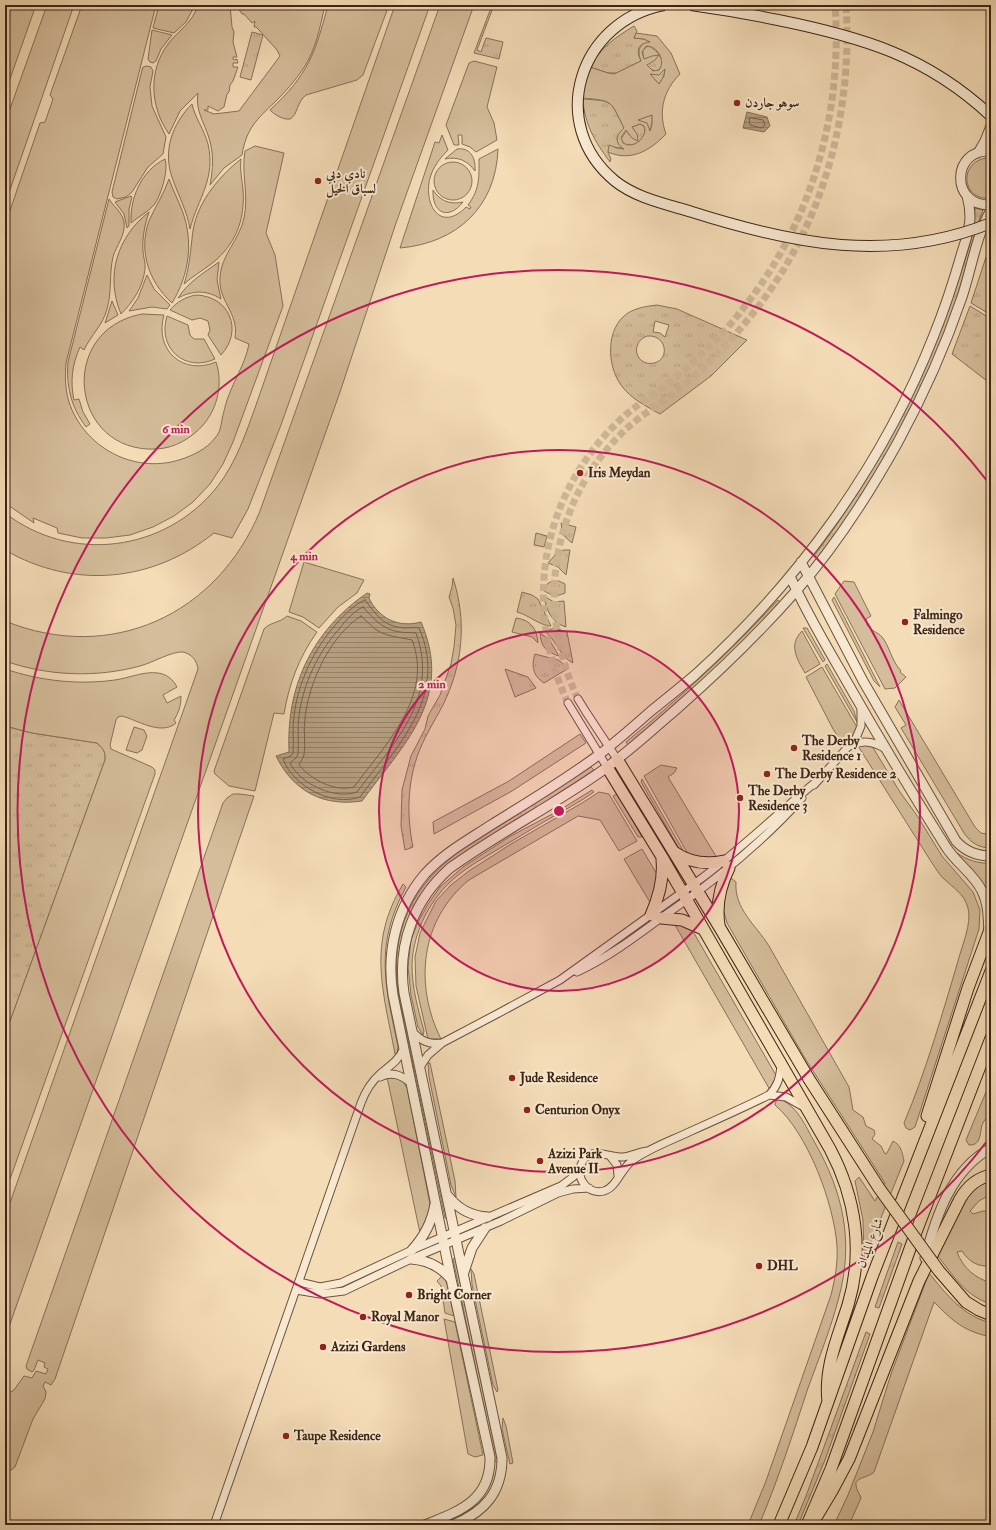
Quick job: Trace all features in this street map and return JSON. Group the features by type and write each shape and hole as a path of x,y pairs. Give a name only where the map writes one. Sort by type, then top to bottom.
{"main road":[{"path":"664,5 636,13 611,30 592,53 581,82 578,97 578,112 585,141 601,167 624,187 649,199 730,223 778,236 831,245 878,246 920,242 955,235 991,223"},
{"path":"691,5 798,24 844,35 873,44 902,55 935,74 966,95 991,116"},
{"path":"617,759 720,928 809,1080 879,1188 939,1271 966,1302 991,1315"},
{"path":"607,767 685,896 809,1111 841,1172 852,1207 856,1231 856,1256 848,1305 830,1360 827,1378 828,1402"},
{"path":"674,852 686,859 698,863 726,864 719,895 718,911 720,928"},
{"path":"662,857 663,873 656,917 682,920 703,928"},
{"path":"906,1187 921,1133 971,981 990,930"},
{"name":"شارع الميدان","path":"779,1525 801,1476 872,1277 991,971"},
{"path":"807,1525 840,1443 911,1245 991,1038"},
{"path":"983,1057 991,1046"},
{"path":"811,1525 832,1491 849,1459 919,1281 964,1192 975,1182 991,1175"}],"street":[{"path":"425,1525 460,1510 471,1503 484,1487 490,1463 489,1451 451,1279 393,995 390,959 397,924 412,892 435,864 454,849 600,754 709,661 790,576 845,503 878,451 906,398 925,357 950,293 967,236 970,216 967,196 962,187 961,173 967,161 978,153 991,126"},
{"path":"978,153 991,152"},
{"path":"967,196 980,204 991,205"},
{"path":"453,1525 469,1518 481,1510 490,1499 499,1479 502,1465 402,982 402,958 410,924 426,893 442,876 460,861 553,803 617,759 664,720 721,669 796,591 849,522 866,496 913,413 939,358 972,266 982,230 991,210"},
{"path":"801,562 871,695 956,840 964,848 974,854 991,856"},
{"path":"790,576 801,603 861,708 946,847 982,890 987,904 990,930"},
{"path":"578,699 617,759"},
{"path":"568,703 607,767"},
{"path":"420,1067 428,1055 442,1043 581,970 612,952 726,864 761,828 817,781 850,746 860,730 861,708"},
{"path":"850,746 858,742 867,742 876,744 887,750"},
{"path":"560,980 656,917 685,896"},
{"path":"412,1031 425,1042 433,1044 442,1043"},
{"path":"214,1525 361,1102 376,1079 396,1062 404,1048"},
{"path":"770,1095 779,1081 781,1063"},
{"path":"376,1079 388,1074 396,1074 412,1083"},
{"path":"580,1170 582,1182 589,1188 597,1191 607,1190 613,1185 627,1165 647,1151 770,1095 792,1099 809,1111"},
{"path":"919,1281 932,1232 953,1186 969,1164 991,1148"},
{"path":"299,1282 320,1287 334,1285 444,1241 488,1217 561,1186 580,1170 584,1160 590,1155 602,1153 610,1156 626,1156 647,1151"},
{"path":"610,1156 617,1165 618,1176"},
{"path":"455,1236 485,1228 563,1191 578,1188 589,1188"},
{"path":"447,1195 454,1204 464,1210 475,1215 488,1217"},
{"path":"296,1290 320,1294 340,1292 372,1279 411,1255 427,1228 433,1214 435,1199"},
{"path":"463,1275 472,1248 485,1228"},
{"path":"411,1255 434,1265 444,1271 451,1279"},
{"path":"488,1475 499,1479"}],"green space":[{"path":"5,5 36,5 5,93"},
{"path":"47,5 74,5 5,204 5,123"},
{"path":"82,5 156,5 66,363 65,378 67,392 69,402 76,418 86,432 98,444 112,453 128,460 145,463 162,463 179,460 199,452 208,446 217,436 227,400 243,364 249,344 235,338 234,321 220,286 221,269 227,254 239,233 244,218 246,201 244,168 245,151 255,146 284,153 266,233 275,255 283,306 233,442 223,464 210,484 193,502 174,516 153,527 130,535 106,538 82,538 58,533 57,528 33,518 34,523 5,503 5,225 40,123 45,122 53,99 50,95"},
{"path":"159,5 195,5 186,22 174,33 153,28"},
{"path":"198,5 230,5 232,27 234,32 233,42 237,57 233,57 233,59 237,59 238,63 233,63 233,67 238,67 230,85 224,107 218,111 208,106 208,110 204,110 214,114 239,111 280,56 277,50 256,27 254,27 255,21 252,23 244,14 242,14 238,8 239,5 325,5 314,46 303,69 297,78 253,125 246,138 242,155 224,168 210,185 212,150 200,116 197,99 198,93 180,111 169,134 158,112 154,89 157,66 162,55 168,44 193,16"},
{"path":"328,5 389,5 363,75 357,80 306,95 300,102 293,117 290,119 282,118 270,110 293,86 302,74 314,51"},
{"path":"395,5 430,5 281,425 248,509 232,538 214,533 190,549 165,562 139,570 112,575 85,575 58,571 31,563 5,550 5,513 31,529 59,540 87,544 116,544 144,537 171,526 196,509 224,478 240,448 252,416"},
{"path":"440,5 474,5 396,223 340,392 5,1338 5,1217 198,669 194,658 183,652 173,653 140,666 123,670 89,674 72,674 38,670 21,666 5,661 5,621 45,633 84,637 121,633 156,621 188,603 217,578 241,547 260,511"},
{"path":"492,5 494,5 477,50 481,52 486,38 503,42 499,59 474,53"},
{"path":"634,26 637,31 634,38 644,39 653,43 641,45 638,49 641,61 617,73 608,73 590,67 594,60 609,44"},
{"path":"152,30 172,35 161,49 156,61 153,63 148,59"},
{"path":"252,32 263,35 251,80 240,77"},
{"path":"636,33 657,36 671,53 680,74 666,95 662,110 662,118 666,134 646,150 624,156 608,152 609,145 624,149 617,142 617,139 619,133 624,128 613,107 606,101 583,98 583,90 590,67 614,74 641,61 639,54 640,48 643,44 650,42 644,39 634,38","holes":["646,46 654,48 657,51 660,55 662,62 659,70 653,71 647,65 655,60 659,55 644,59 642,52","665,69 664,76 659,84 650,74 659,75","652,115 652,125 650,131 647,123 638,120","640,124 644,126 644,134 643,137 640,140 634,144 627,145 623,143 621,137 626,130 632,138 638,141 637,134 632,127"]},
{"path":"648,46 655,50 661,58 662,65 660,69 656,71 650,68 644,60 643,50"},
{"path":"474,61 497,67 487,107 494,123 497,140 476,152 470,147 462,144 462,135 458,135 459,145 454,145 446,125 469,63"},
{"path":"143,67 151,67 153,71 150,87 152,106 166,137 163,154 148,167 132,192 126,197 117,199 113,197 112,192 142,70"},
{"path":"665,67 664,76 659,84 648,73 651,75"},
{"path":"583,99 601,100 610,104 624,128 617,138 620,145 627,149 613,147 608,152 611,159 610,162 591,132"},
{"path":"192,104 208,144 210,168 205,188 190,229 185,210 170,170 169,149 174,129 179,120"},
{"path":"652,115 652,125 649,134 649,128 637,120"},
{"path":"640,124 644,126 645,130 643,137 631,145 623,143 621,139 627,130 629,135 634,130 632,127"},
{"path":"442,135 448,150 433,170 429,188 429,198 436,212 442,216 449,217 457,214 466,207 470,209 471,207 468,205 475,194 478,183 479,159 498,149 496,170 490,188 481,204 470,218 456,230 439,239 420,245 400,248 435,142 439,143"},
{"path":"457,149 466,150 472,155 475,162 475,171 469,164 462,160 454,158 445,159"},
{"path":"991,158 991,198 982,198 974,194 969,188 967,181 967,174 971,167 977,161"},
{"path":"165,159 165,176 157,201 149,210 131,223 131,214 135,195 143,178 157,164"},
{"path":"241,159 243,187 242,214 234,238 218,258 184,284 194,227 202,204 215,184"},
{"path":"449,162 457,162 469,171 472,181 469,191 463,197 457,200 449,200 437,191 434,185 434,177 443,165"},
{"path":"169,179 186,222 189,246 186,270 178,292 172,303 157,286 145,255 146,232 149,221"},
{"path":"433,190 439,197 446,201 454,203 463,202 452,211 447,213 442,212 435,204"},
{"path":"131,196 129,226 127,228 124,214 115,202"},
{"path":"109,199 123,218 124,231 113,257 109,303 100,325 84,350 80,347 72,373 74,400 79,399 83,412 90,424 86,427 73,404 69,388 68,362"},
{"path":"975,208 983,210 976,229 960,288 946,329 920,390 873,477 817,558 814,556 837,525 878,460 897,426 930,357 969,247 975,218"},
{"path":"149,212 143,241 145,267 144,276 137,294 121,314 116,300 114,286 114,272 117,258 129,233"},
{"path":"986,257 991,259 991,315 971,303"},
{"path":"219,262 217,280 221,299 210,294 200,292 184,295 178,298 192,282"},
{"path":"147,275 154,289 170,305 167,309 152,307 129,311 138,298"},
{"path":"196,295 217,301 230,316 232,325 231,335 228,345 221,355 208,335 210,330 208,321 200,318 192,320 170,310 182,300"},
{"path":"112,301 118,315 105,323"},
{"path":"657,305 677,309 747,340 711,376 660,414 639,402 625,390 616,377 611,358 612,337 615,328 621,320 628,313 634,310","holes":["655,321 669,325 665,337 660,333 653,332","647,336 653,336 658,339 664,347 663,357 654,363 643,361 637,354 638,344 641,339"]},
{"path":"970,306 991,319 991,384 952,354"},
{"path":"142,314 164,315 162,328 163,339 167,349 182,363 204,365 216,362 218,370 218,394 209,417 204,424 189,438 170,447 157,449 128,445 106,432 91,413 85,389 86,365 96,343 114,325"},
{"path":"167,316 188,325 190,335 194,339 204,339 215,359 193,363 176,355 166,338 165,328"},
{"path":"561,523 576,527 572,543 563,535"},
{"path":"536,533 547,536 544,547 534,545"},
{"path":"564,550 570,550 566,575 558,567 548,563 556,554"},
{"path":"304,562 364,580 357,593 338,607 319,628 303,617 289,612"},
{"path":"453,578 460,610 461,642 459,658 450,690 422,744 417,757 411,780 409,802 413,847 405,850 401,826 402,790 411,756 425,729 428,716 440,695 451,664 456,625 453,608 449,597"},
{"path":"559,581 565,584 565,593 558,595 549,594 541,589 550,582"},
{"path":"844,581 854,582 871,616 866,619 867,625 882,637 901,671 900,672 906,677 895,688 885,689 835,594"},
{"path":"522,592 532,595 538,599 551,626 542,624 517,612"},
{"path":"544,596 554,602 564,601 566,627 553,619 550,615"},
{"path":"834,597 880,687 874,681 832,600"},
{"path":"778,600 780,602 733,653 655,723 628,745 626,742 705,674"},
{"path":"287,616 301,621 317,632 300,661 292,681 284,714 274,713 255,791 229,786 215,774 214,771 264,629"},
{"path":"516,618 526,621 535,629 538,643 532,637 512,632"},
{"path":"555,628 567,632 573,663 564,656 552,639 544,631"},
{"path":"803,628 807,628 825,660 823,662"},
{"path":"802,631 820,664 805,673 795,652 795,642"},
{"path":"540,633 549,639 559,656 551,653 545,648"},
{"path":"535,654 558,660 569,668 544,683 535,674 533,663"},
{"path":"827,664 854,711 857,722 825,666"},
{"path":"822,667 858,729 844,746 833,729 806,677"},
{"path":"5,669 46,679 73,682 115,680 153,673 164,674 169,677 177,687 163,695 167,703 181,696 181,702 174,720 176,723 170,727 156,728 122,716 118,717 116,720 110,745 111,749 152,767 155,770 155,774 5,1193 5,1035 105,760 105,755 104,750 97,743 32,733 5,726"},
{"path":"505,669 528,677 536,688 515,697"},
{"path":"899,700 975,827 981,833 991,835 991,848 976,844 969,840 964,833 901,728 906,725 895,707"},
{"path":"5,726 32,733 97,743 104,750 105,760 5,1035"},
{"path":"134,727 144,730 147,736 142,750 137,753 126,750"},
{"path":"580,734 586,743 512,791 434,834 433,822 509,781"},
{"path":"858,746 872,746 942,856 973,892 980,910 979,929 915,1127 910,1130 906,1128 904,1123 927,1063 940,1022 966,934 969,914 964,898 943,878 936,869"},
{"path":"661,765 677,768 674,773 668,777 717,858 689,856 644,776"},
{"path":"591,767 594,770 445,867 433,878 415,904 404,932 400,947 398,979 447,1218 445,1218 398,992 396,970 398,949 408,911 430,878 445,863 462,850"},
{"path":"642,779 684,852 678,847 641,782"},
{"path":"592,790 594,792 466,869 448,884 432,904 420,927 413,952 412,965 414,990 424,1031 423,1035 418,1027 411,995 408,967 411,940 418,922 428,904 440,887 463,867 509,837 558,811"},
{"path":"599,792 609,794 637,841 619,851 600,820 578,816 469,880 453,896 440,914 431,934 426,954 425,976 427,997 432,1018 441,1039 428,1039 416,986 415,957 420,933 436,901 451,885 469,871 511,844"},
{"path":"233,794 254,796 55,1379 51,1385 45,1382 43,1386 46,1392 45,1399 33,1419 15,1467 11,1470 5,1469 5,1395 14,1390 24,1376 32,1378 36,1371 46,1374 48,1369 44,1367 45,1363 38,1360 32,1372 27,1369 26,1366 223,803"},
{"path":"617,794 642,837 638,837 613,796"},
{"path":"642,849 658,876 651,904 624,859"},
{"path":"957,853 973,861 991,863 991,899 983,883 956,854"},
{"path":"728,876 736,882 736,892 742,909 769,946 849,1087 853,1110 863,1117 866,1126 874,1130 875,1134 872,1139 881,1146 885,1154 893,1141 898,1145 902,1152 904,1161 865,1257 863,1220 855,1181 859,1177 875,1201 885,1183 806,1060 727,923 722,905"},
{"path":"403,884 406,887 389,928 385,966 389,1004 398,1046 397,1054 395,1054 383,988 381,947 385,927 392,906"},
{"path":"678,922 691,928 777,1077 770,1090 675,925"},
{"path":"428,1063 430,1063 455,1181 456,1197 451,1185 429,1077"},
{"path":"393,1076 402,1080 407,1088 430,1204 429,1215 420,1233 387,1077"},
{"path":"991,1080 991,1111 982,1125 978,1141 973,1145 969,1145 966,1140"},
{"path":"777,1098 784,1101 796,1111 825,1161 839,1198 843,1217 846,1256 839,1297 825,1343 779,1474 759,1525 748,1525 766,1481 831,1295 837,1259 835,1229 825,1190 808,1151 798,1133 787,1117 775,1105"},
{"path":"991,1181 991,1194 979,1201 970,1211 973,1214 983,1211 991,1211 991,1266 978,1265 971,1261 962,1251 957,1252 970,1272 991,1283 991,1304 974,1296 960,1284 937,1255 970,1191"},
{"path":"898,1242 902,1244 879,1308 875,1307"},
{"path":"455,1258 498,1463 495,1461 453,1259"},
{"path":"471,1269 474,1274 498,1390 497,1392 493,1385 472,1285"},
{"path":"929,1273 942,1289 964,1310 981,1320 991,1323 991,1337 973,1332 959,1324 934,1302 874,1472 860,1479 856,1483 861,1498 849,1525 834,1525 848,1495 873,1432 891,1374"},
{"path":"443,1275 447,1284 454,1316 445,1313 441,1286 437,1281"},
{"path":"444,1319 455,1322 483,1455 475,1457 468,1454"},
{"path":"866,1332 870,1334 825,1460 798,1525 794,1525 806,1496"},
{"path":"503,1418 513,1463 510,1464 502,1429"}],"water":[{"path":"747,112 767,117 770,126 764,132 743,128"},
{"path":"367,593 370,594 369,598 378,611 390,620 405,624 421,622 430,649 432,674 428,697 420,719 408,739 394,760 362,801 348,802 322,799 300,787 291,779 276,756 289,752 289,728 292,705 306,662 317,643 331,625 348,608"}],"tunnel":[{"path":"568,703 554,666 546,628 543,590 547,552 557,516 572,481 594,449 621,419 682,372 720,336 745,306 768,273 788,238 805,202 818,164 828,125 834,85 836,45 835,5"},
{"path":"578,699 565,665 557,630 554,595 557,560 565,527 578,494 596,464 626,429 689,380 728,343 754,312 778,278 798,243 815,206 828,167 838,128 844,87 847,46 846,5"}],"place":[{"name":"سوهو جاردن","path":"737,103"},
{"name":"نادي دبي لسباق الخيل","path":"318,181"},
{"name":"Iris Meydan","path":"580,473"},
{"name":"Falmingo Residence","path":"905,622"},
{"name":"The Derby Residence 1","path":"794,748"},
{"name":"The Derby Residence 2","path":"767,774"},
{"name":"The Derby Residence 3","path":"740,798"},
{"name":"Jude Residence","path":"512,1078"},
{"name":"Centurion Onyx","path":"527,1110"},
{"name":"Azizi Park Avenue II","path":"540,1161"},
{"name":"DHL","path":"759,1266"},
{"name":"Bright Corner","path":"409,1295"},
{"name":"Royal Manor","path":"363,1317"},
{"name":"Azizi Gardens","path":"323,1347"},
{"name":"Taupe Residence","path":"286,1436"}]}
